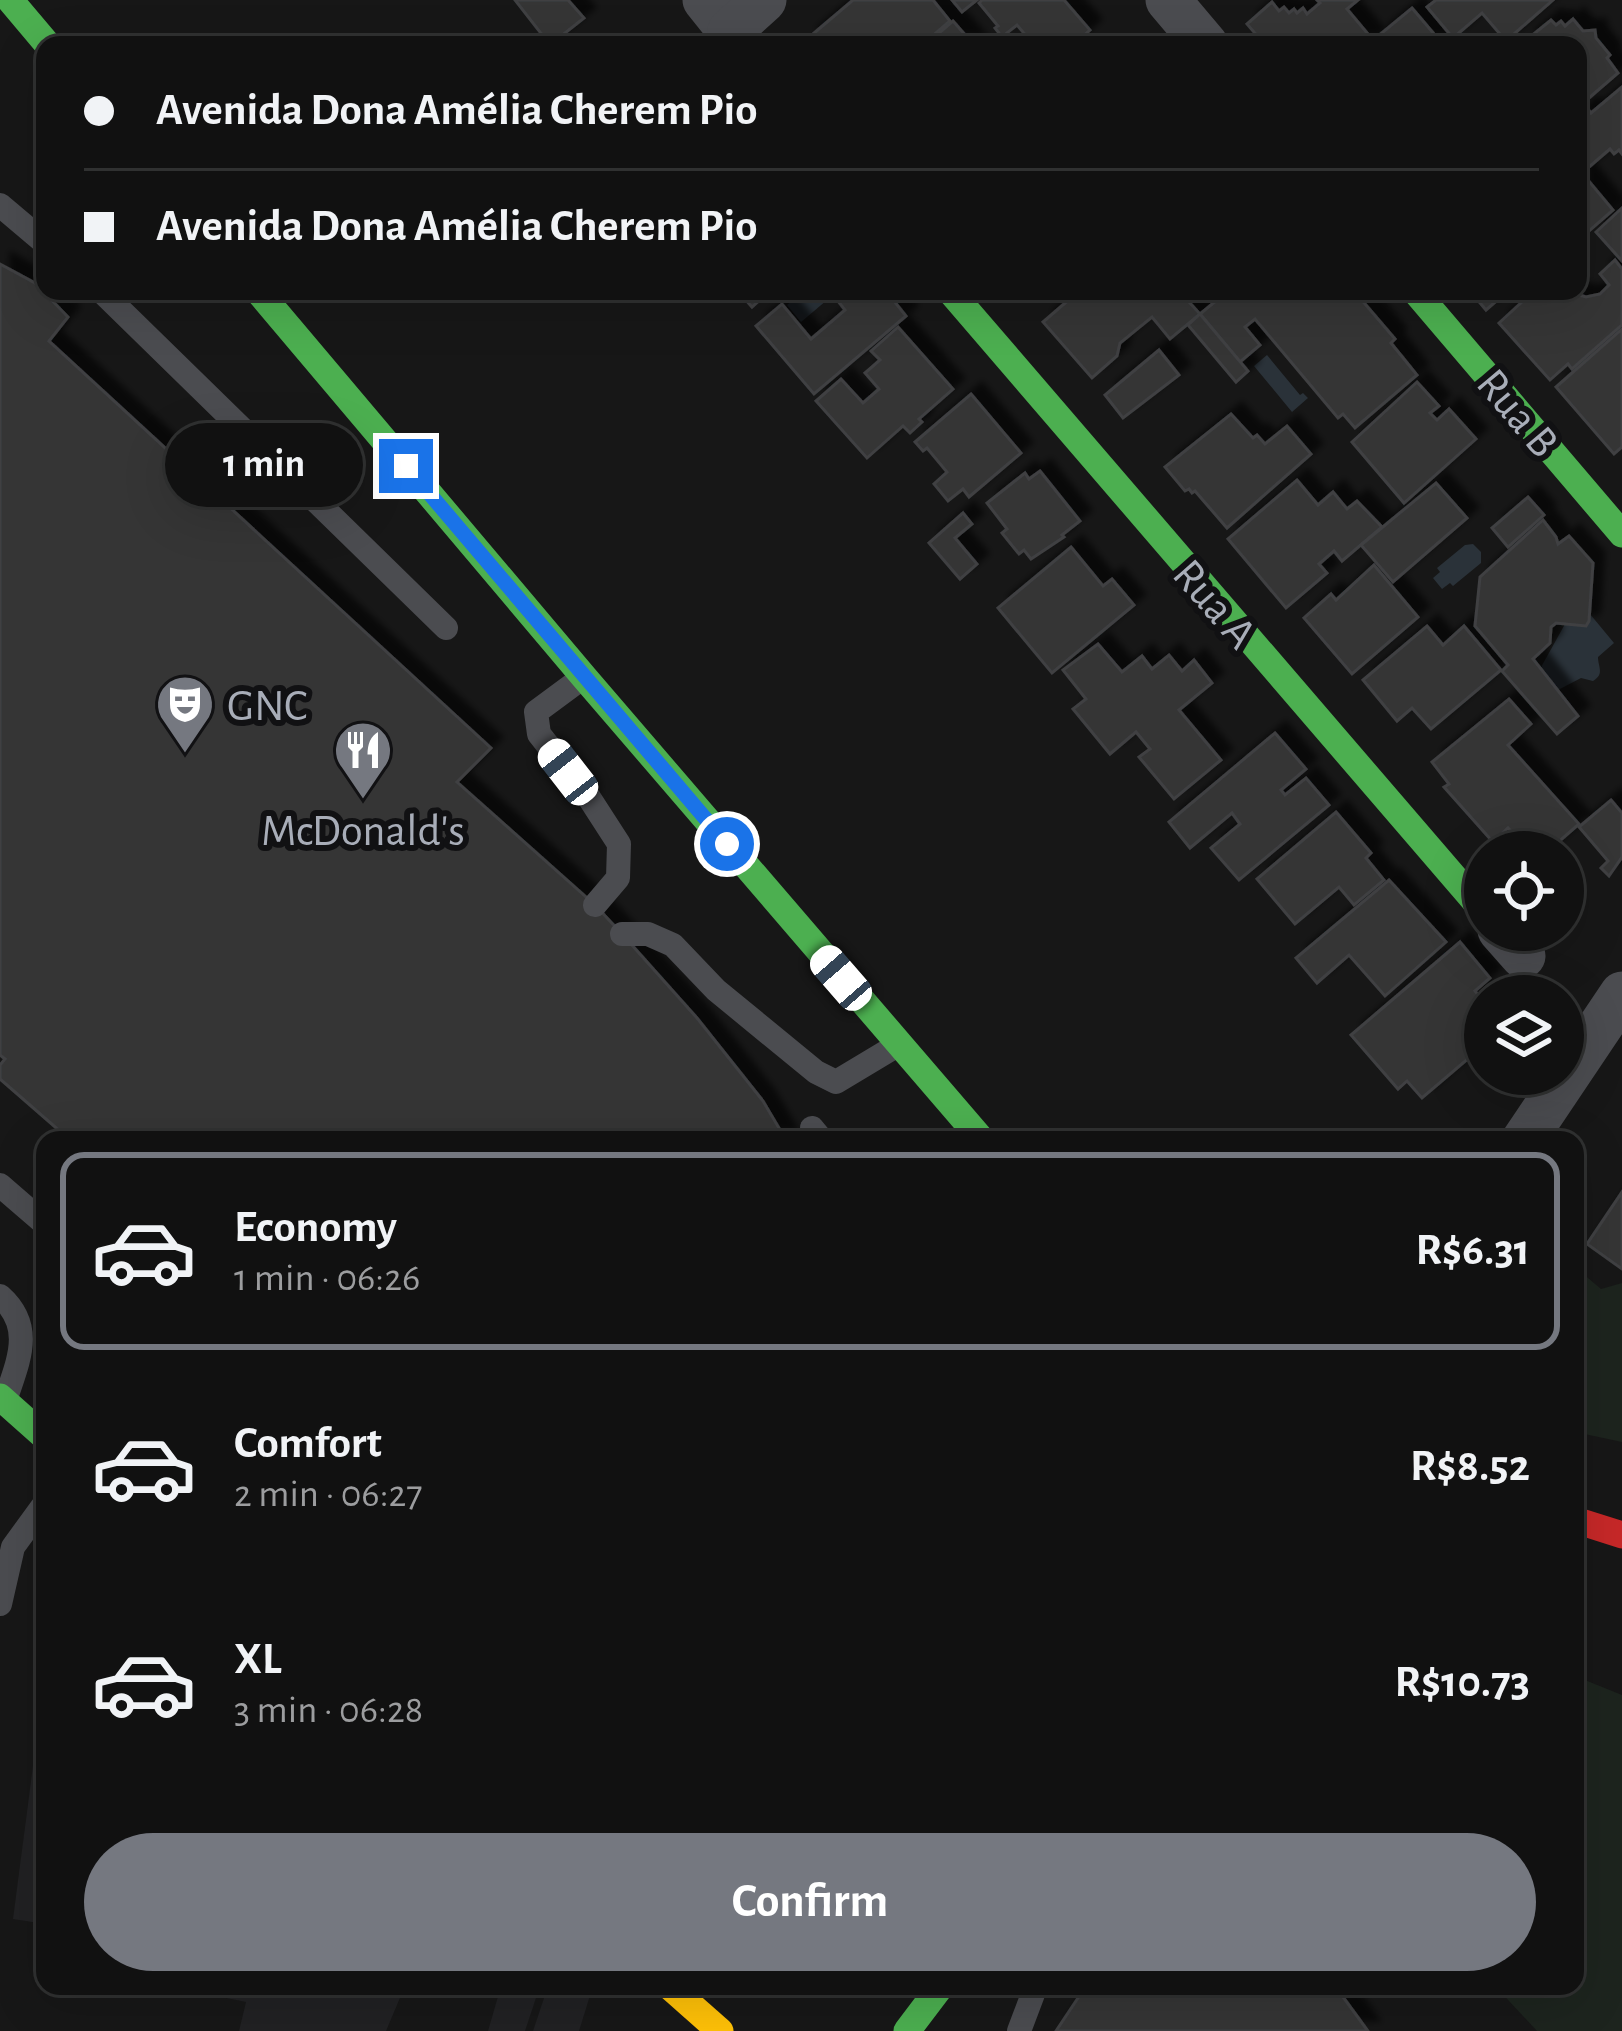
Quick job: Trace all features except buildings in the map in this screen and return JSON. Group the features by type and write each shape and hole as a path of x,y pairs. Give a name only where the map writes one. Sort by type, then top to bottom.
{"main road":[{"path":"10,0 40,36"},
{"path":"266,300 974,1131"},
{"name":"Rua A","path":"958,300 1464,889"},
{"name":"Rua B","path":"1423,300 1622,534"},
{"path":"2,1399 36,1429"},
{"path":"1584,1523 1622,1534"},
{"path":"679,1995 720,2031"},
{"path":"907,2031 934,1995"}],"street":[{"path":"725,25 764,0"},
{"path":"1168,0 1198,36"},
{"path":"1526,1131 1622,994"}],"lane":[{"path":"0,205 36,235"},
{"path":"110,300 446,628"},
{"path":"584,677 536,712 539,734 619,844 618,878 595,905"},
{"path":"622,934 648,934 673,946 716,991 816,1072 836,1082 898,1045"},
{"path":"0,1185 36,1217"},
{"path":"0,1296 21,1330 21,1351 2,1399"},
{"path":"0,1604 7,1544 36,1513"},
{"path":"1019,2031 1033,1995"}],"shaded area":[{"path":"793,300 827,300 801,322 787,305"},
{"path":"1267,355 1300,395 1308,398 1292,412 1254,366"},
{"path":"1473,544 1481,552 1481,563 1453,586 1450,583 1442,589 1433,578 1440,572 1437,568 1465,545"},
{"path":"1590,614 1614,643 1598,657 1597,678 1581,678 1558,690 1540,669 1565,624 1586,626"},
{"path":"1584,1275 1601,1289 1622,1283 1622,1442 1584,1434"},
{"path":"1584,1680 1622,1695 1622,2031 1537,2031 1503,1995 1584,1995"},
{"path":"36,1743 36,1923 13,1919"},
{"path":"211,1995 401,1995 386,2031 239,2031 246,2002"},
{"path":"498,1995 537,1995 525,2031 488,2031"},
{"path":"545,1995 590,1995 579,2031 533,2031"}],"traffic: fast":[{"path":"10,0 40,36"},
{"path":"266,300 974,1131"},
{"path":"958,300 1464,889"},
{"path":"1423,300 1622,534"},
{"path":"0,1397 36,1429"},
{"path":"907,2031 934,1995"}],"traffic: slow":[{"path":"679,1995 720,2031"}],"traffic: jam":[{"path":"1584,1523 1622,1535"}],"place":[{"name":"GNC","path":"185,755"},
{"name":"McDonald's","path":"363,801"}],"route":[{"path":"406,466 727,844"}]}
